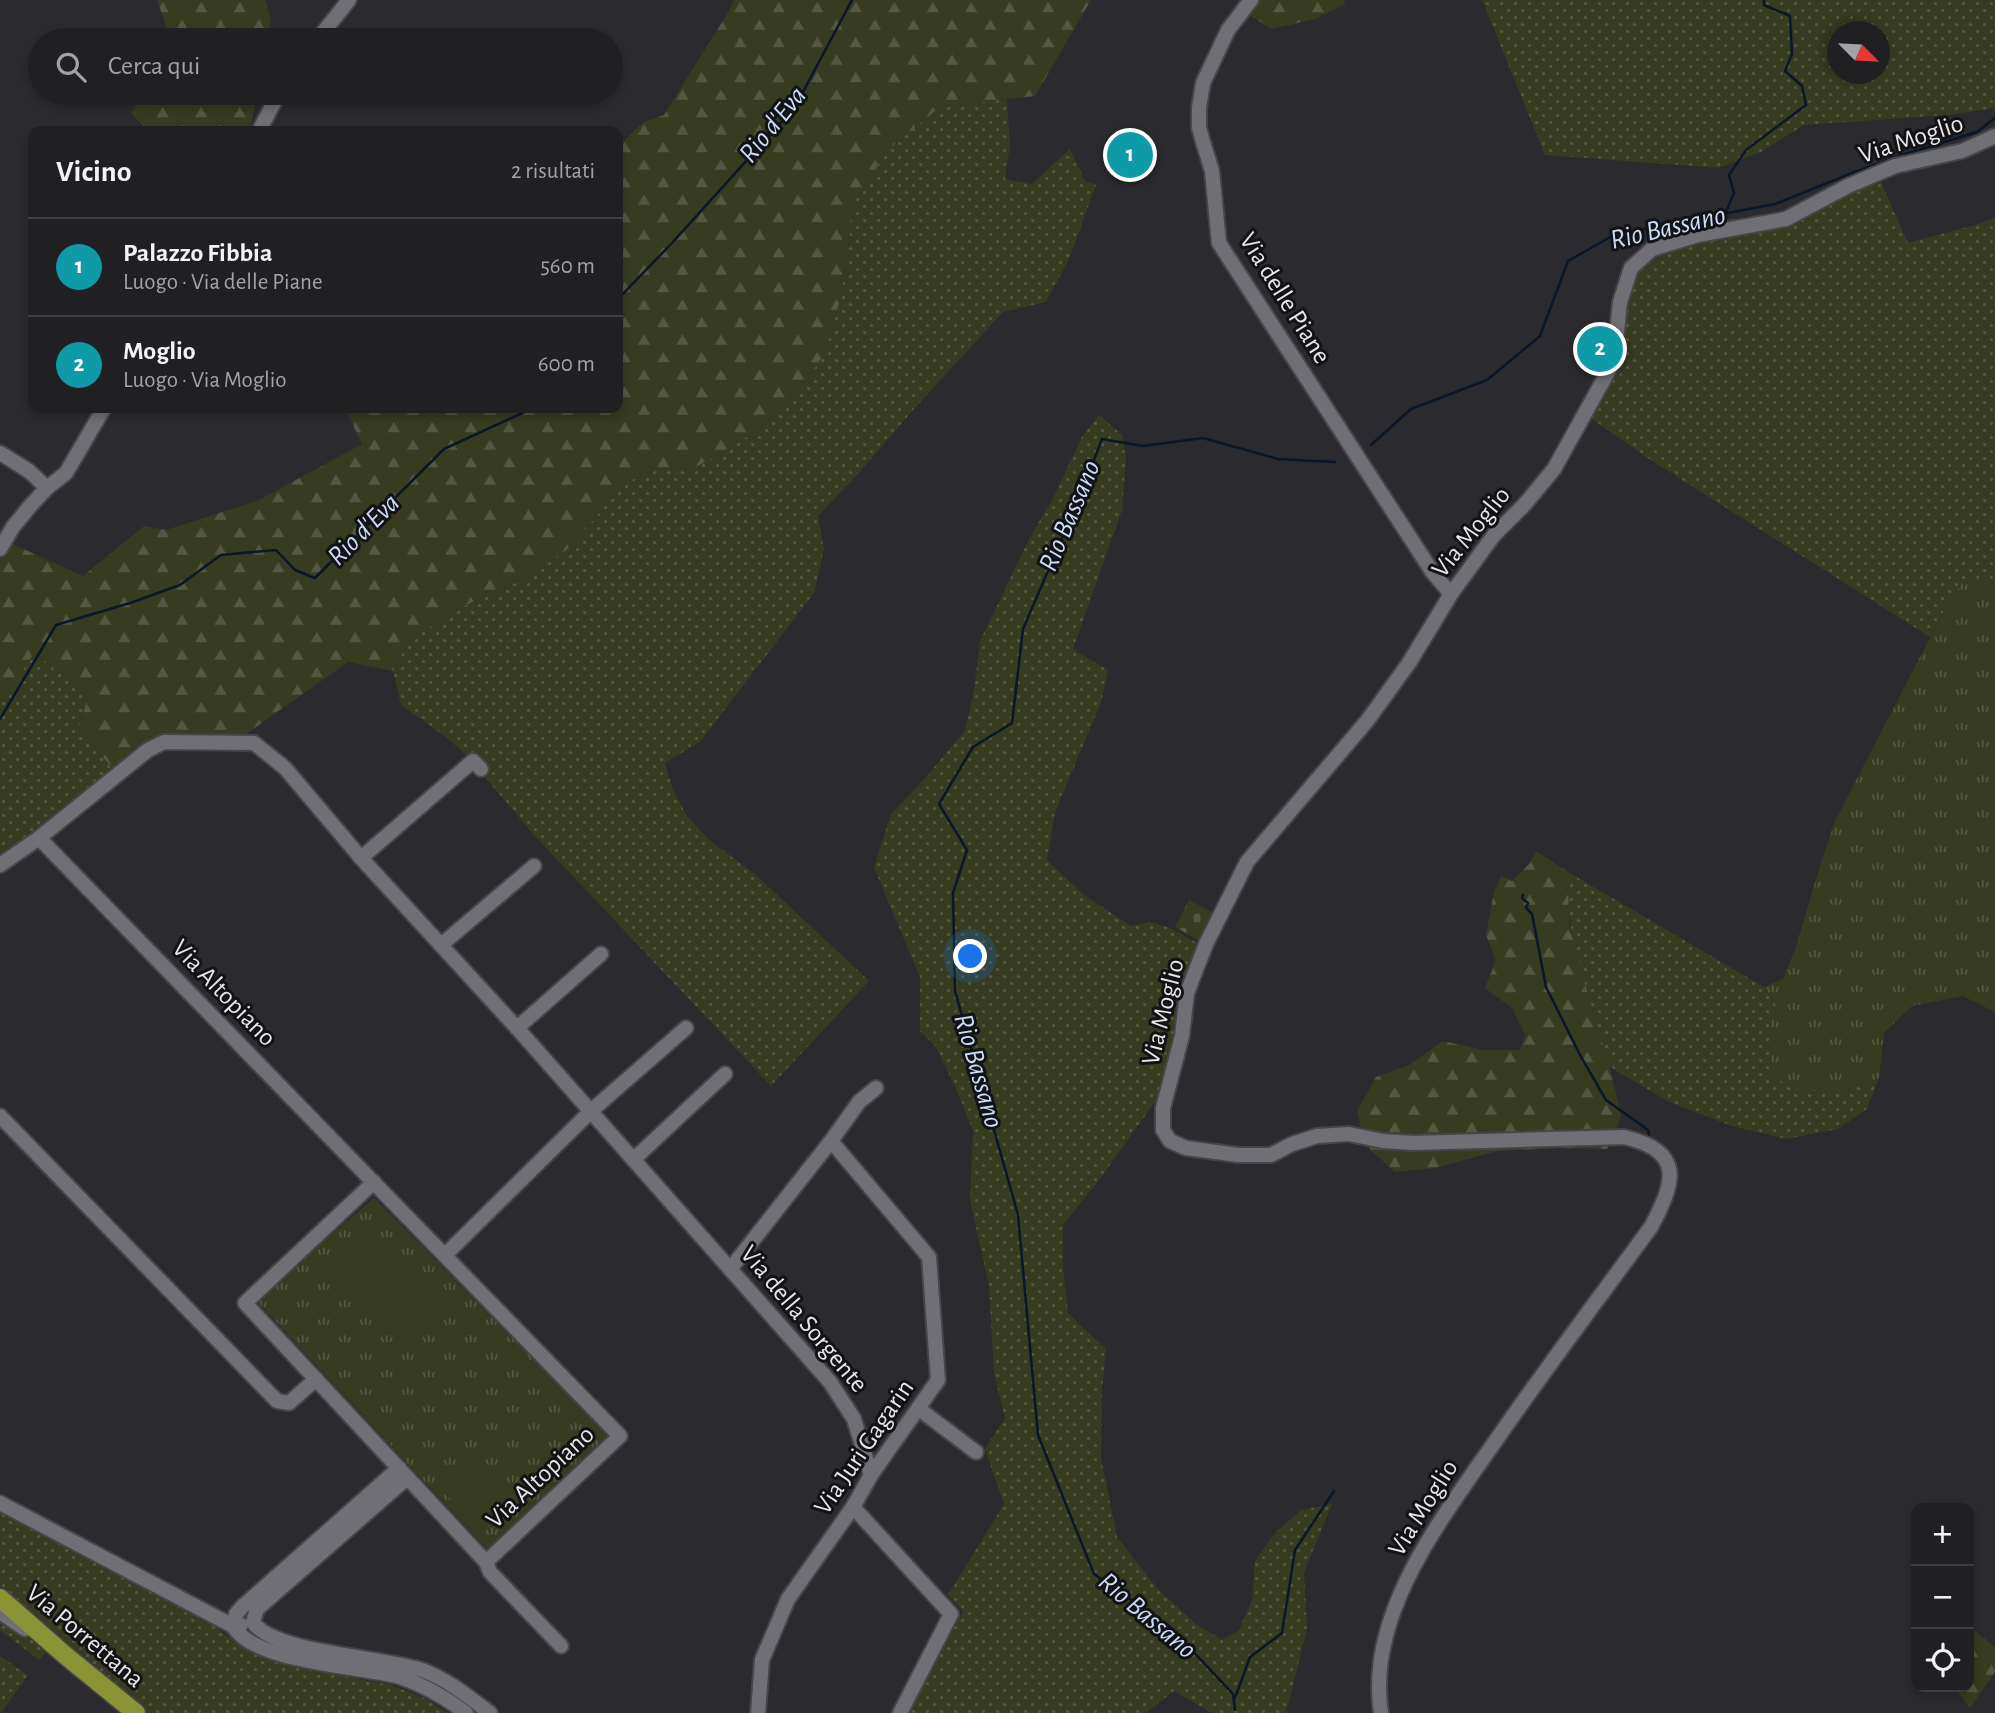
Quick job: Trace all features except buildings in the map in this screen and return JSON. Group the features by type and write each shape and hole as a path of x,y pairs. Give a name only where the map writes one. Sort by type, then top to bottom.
{"main road":[{"name":"Via Porrettana","path":"0,1598 136,1713"}],"street":[{"path":"327,28 349,0"},
{"name":"Via delle Piane","path":"1251,0 1228,30 1203,83 1199,108 1201,135 1212,171 1219,243 1425,561 1451,594"},
{"path":"262,126 273,105"},
{"name":"Via Moglio","path":"1381,1713 1382,1651 1402,1591 1421,1550 1522,1403 1651,1227 1665,1200 1671,1177 1663,1154 1643,1141 1624,1137 1413,1143 1349,1134 1317,1136 1270,1154 1238,1155 1186,1149 1170,1141 1163,1130 1163,1108 1182,1036 1187,993 1206,944 1247,862 1367,721 1409,663 1451,594 1494,536 1554,469 1614,361 1620,302 1631,268 1652,249 1698,235 1786,219 1848,186 1895,166 1962,151 1995,136"},
{"path":"0,549 13,527 47,488 66,473 101,413"},
{"path":"0,453 29,471 47,488"},
{"path":"0,865 39,838 148,751 164,742 254,743 285,768 361,858 634,1159 725,1074"},
{"path":"361,858 472,761 481,769"},
{"name":"Via Altopiano","path":"39,838 374,1182 445,1255 620,1436 486,1562 245,1303 374,1182"},
{"path":"441,945 534,866"},
{"path":"517,1028 601,954"},
{"path":"445,1255 592,1111 686,1028"},
{"path":"731,1269 859,1102 876,1088"},
{"path":"0,1116 276,1401 289,1403 316,1379"},
{"name":"Via Juri Gagarin","path":"758,1713 762,1660 788,1599 938,1380 929,1257 831,1141"},
{"name":"Via della Sorgente","path":"634,1159 830,1382 854,1419 871,1475"},
{"path":"919,1409 976,1452"},
{"path":"403,1473 257,1609 253,1622 258,1630 268,1636 297,1645 422,1670 452,1685 491,1713"},
{"path":"233,1626 236,1614 242,1606 403,1473"},
{"path":"0,1503 233,1626 246,1640 313,1662 371,1671 410,1681 440,1695 466,1713"},
{"path":"853,1507 951,1614 900,1713"},
{"path":"486,1562 490,1572 561,1646"},
{"path":"0,1612 27,1630 46,1638"},
{"path":"233,1626 253,1622"}],"green space":[{"path":"157,0 265,0 271,19 269,28 167,28"},
{"path":"734,0 1091,0 1035,96 941,106 890,148 853,204 839,304 824,354 800,390 761,427 726,451 694,468 660,469 626,482 568,549 526,578 466,605 409,640 393,671 348,662 239,739 161,740 112,768 79,728 89,693 34,653 0,706 0,550 6,541 83,576 144,526 166,530 257,501 362,444 347,413 623,413 623,141 644,122 664,115"},
{"path":"1241,0 1344,0 1345,4 1312,20 1271,29 1243,11"},
{"path":"1482,0 1995,0 1995,108 1948,115 1804,125 1761,152 1719,168 1545,155"},
{"path":"1007,99 1010,145 1005,179 1032,184 1070,149 1085,181 1096,185 1069,259 1046,302 1003,312 818,516 824,549 814,593 700,742 665,763 673,790 687,816 709,840 755,874 869,981 771,1086 534,835 467,756 446,737 401,705 393,671 409,640 466,605 526,578 568,549 626,482 660,469 694,468 726,451 761,427 800,390 824,354 839,304 853,204 890,148 941,106"},
{"path":"136,105 255,105 251,126 143,126 131,113"},
{"path":"1879,178 1908,243 1995,217 1995,590 1969,573 1948,603 1930,637 1652,461 1586,415 1608,372 1609,321 1627,271 1656,247 1695,218 1784,220"},
{"path":"1099,415 1122,435 1126,458 1122,510 1073,649 1108,670 1101,703 1055,812 1047,860 1084,895 1131,926 1150,922 1170,928 1201,945 1159,1096 1100,1179 1063,1225 1063,1269 1068,1313 1106,1349 1102,1390 1101,1458 1117,1537 1157,1588 1196,1624 1222,1640 1239,1630 1252,1600 1255,1561 1275,1533 1301,1510 1332,1504 1304,1572 1307,1629 1286,1713 1212,1713 1174,1691 1146,1713 906,1713 963,1611 948,1595 1004,1504 985,1449 1005,1418 994,1373 989,1286 970,1200 973,1131 936,1047 920,1031 920,977 874,868 891,814 965,731 974,690 980,641 1082,437"},
{"path":"1969,573 1995,590 1995,1012 1963,996 1912,1006 1884,1033 1879,1078 1843,1091 1794,1091 1772,1074 1769,1030 1776,1005 1764,987 1783,979 1796,947 1835,821 1948,603"},
{"path":"33,653 89,693 79,728 112,768 0,865 0,706"},
{"path":"1536,851 1568,872 1569,924 1610,1067 1621,1116 1607,1149 1497,1151 1435,1168 1395,1172 1365,1145 1357,1111 1376,1077 1409,1065 1443,1041 1483,1050 1520,1050 1525,1035 1512,1008 1485,988 1496,960 1486,935 1494,892 1501,876 1512,881 1530,863"},
{"path":"1568,872 1764,987 1776,1005 1769,1030 1794,1091 1843,1091 1879,1078 1867,1109 1838,1129 1786,1139 1732,1126 1669,1102 1610,1067 1574,945"},
{"path":"1189,900 1212,912 1198,940 1175,927"},
{"path":"374,1198 608,1435 487,1549 256,1300"},
{"path":"369,1228 440,1300 399,1340 328,1268"},
{"path":"478,1454 515,1496 477,1529 441,1488"},
{"path":"0,1509 199,1615 240,1646 303,1668 391,1685 422,1697 448,1713 146,1713 0,1587"},
{"path":"0,1616 48,1649 39,1660 0,1630"},
{"path":"1974,1630 1995,1647 1995,1672 1970,1708 1958,1692 1974,1692"},
{"path":"0,1656 28,1675 1,1713 0,1713"}],"waterway":[{"name":"Rio d'Eva","path":"623,294 795,107 852,0"},
{"path":"1726,212 1734,193 1729,175 1746,150 1806,105 1802,86 1785,71 1792,54 1790,16 1764,5 1764,0"},
{"name":"Rio Bassano","path":"1371,445 1411,409 1487,380 1540,336 1568,261 1614,235 1775,204 1905,154 1977,132 1995,118"},
{"name":"Rio d'Eva","path":"0,719 56,625 180,585 221,555 276,550 295,570 315,578 444,449 522,413"},
{"name":"Rio Bassano","path":"1235,1710 1233,1694 1169,1626 1094,1574 1038,1435 1018,1215 955,991 953,893 967,850 939,804 973,747 1012,723 1023,629 1102,439 1143,446 1203,438 1278,459 1335,462"},
{"path":"1523,895 1522,898 1528,903 1526,908 1532,914 1546,987 1580,1055 1606,1100 1648,1130 1650,1141"},
{"path":"1235,1698 1250,1657 1282,1633 1295,1550 1334,1491"}],"place":[{"name":"Palazzo Fibbia","path":"1130,155"},
{"name":"Moglio","path":"1600,349"}]}
